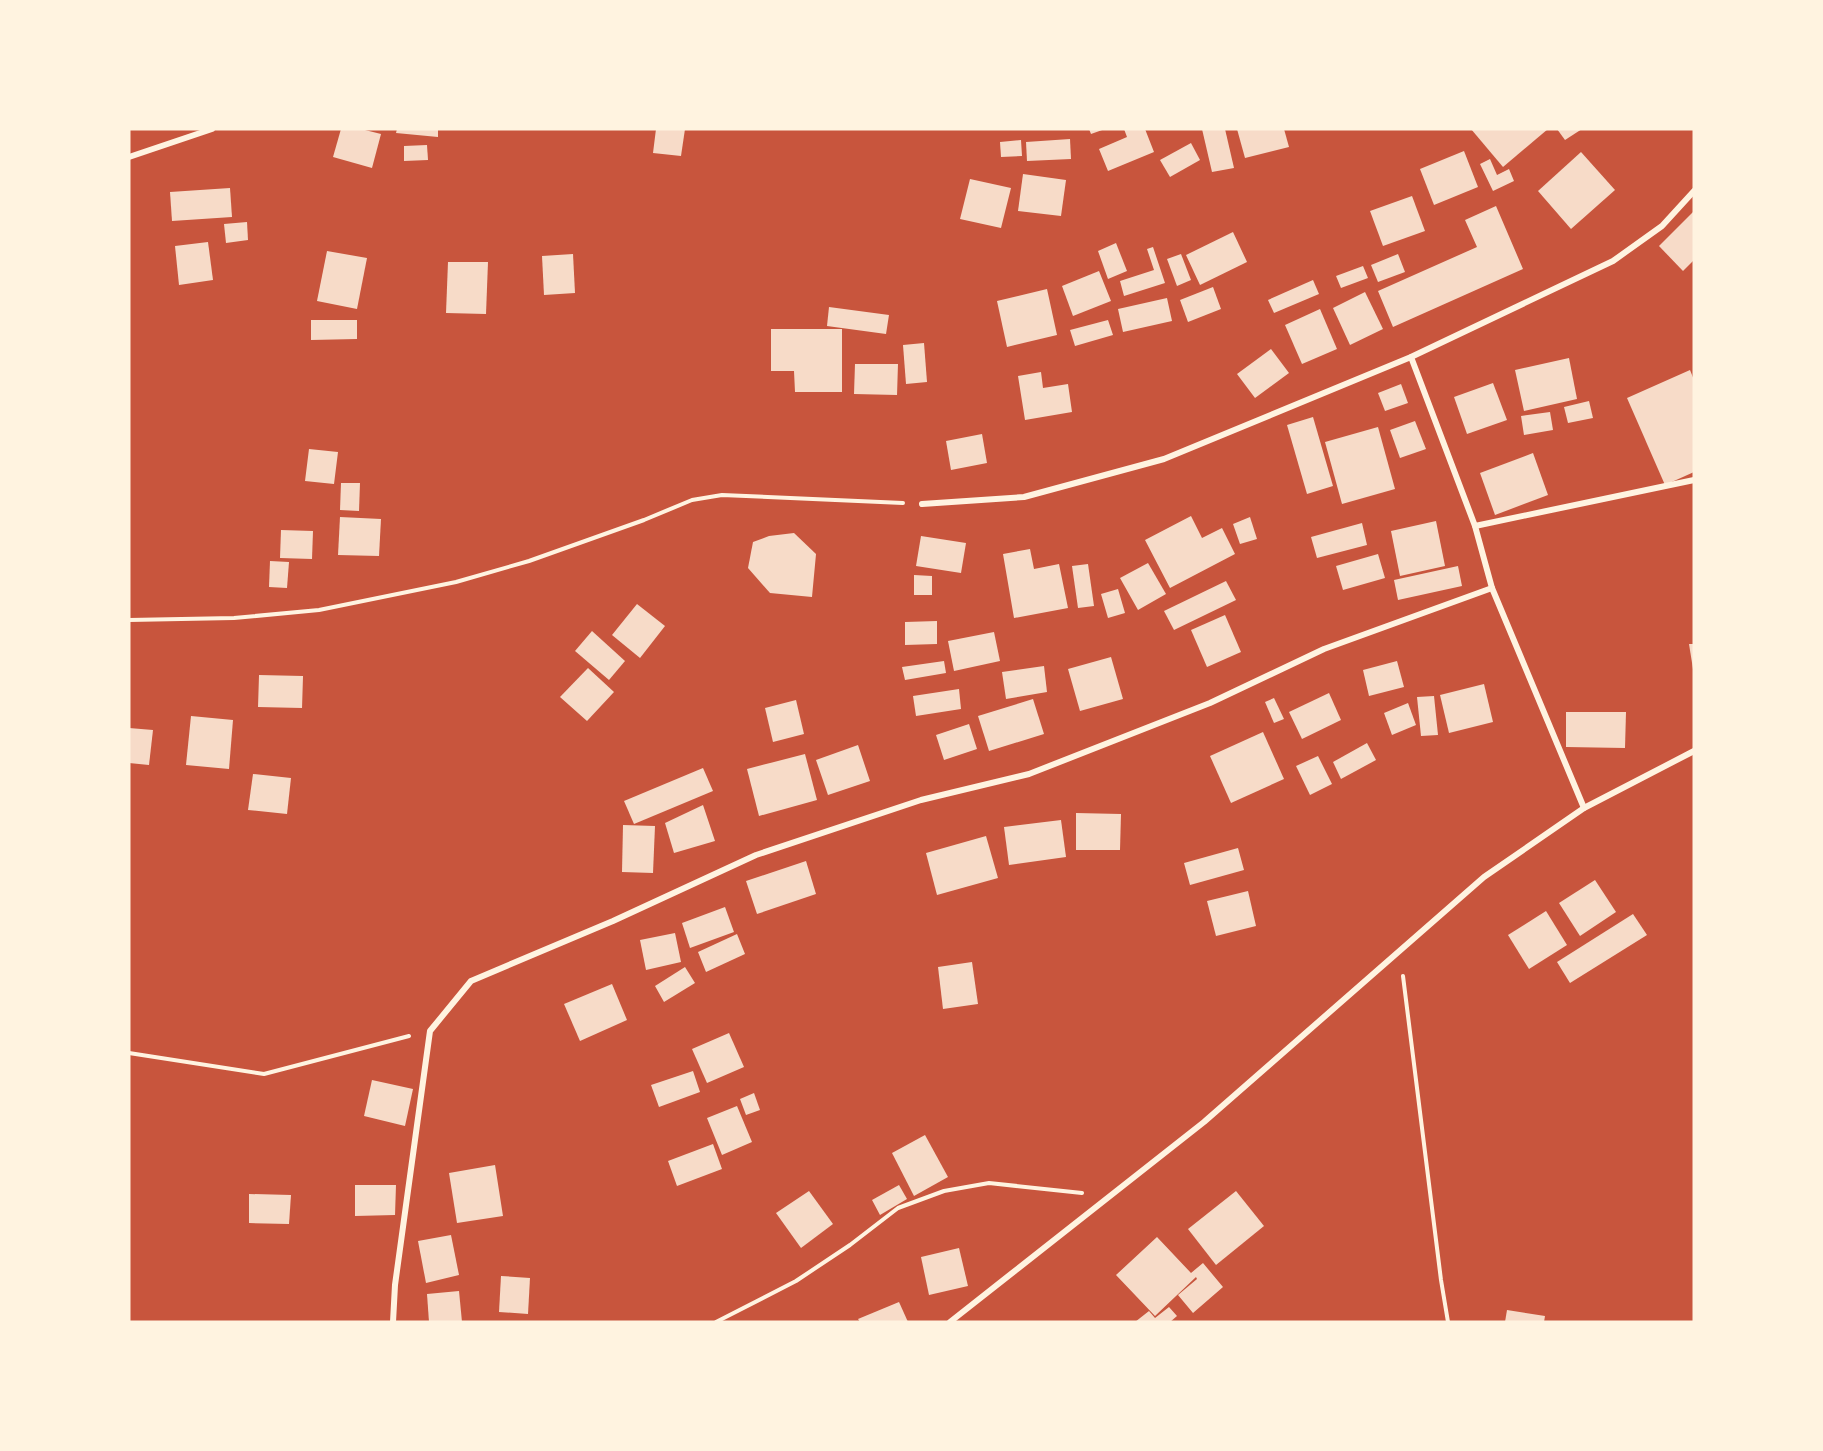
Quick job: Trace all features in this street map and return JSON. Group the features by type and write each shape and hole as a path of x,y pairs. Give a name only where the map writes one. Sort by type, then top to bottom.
{"street":[{"path":"129,157 212,129"},
{"path":"922,504 1024,497 1164,459 1411,357 1613,261 1662,226 1694,191"},
{"path":"1411,357 1474,526 1492,588 1584,808"},
{"path":"1474,526 1694,480"},
{"path":"393,1322 395,1285 430,1031 471,981 613,921 756,855 921,800 1029,774 1210,703 1324,649 1492,588"},
{"path":"950,1322 1204,1122 1484,877 1584,808 1694,751"}],"path":[{"path":"129,620 234,618 319,610 456,582 529,561 644,520 692,500 722,495 922,504"},
{"path":"1400,951 1448,1322"},
{"path":"129,1053 264,1074 430,1031"},
{"path":"716,1322 796,1281 898,1208 944,1191 989,1183 1110,1196"}],"building":[{"path":"341,129 361,129 381,134 372,168 333,157"},
{"path":"397,129 438,129 438,137 396,133"},
{"path":"656,129 685,129 681,156 653,153"},
{"path":"1089,129 1105,129 1091,134"},
{"path":"1124,129 1145,129 1154,152 1108,171 1099,149 1127,137"},
{"path":"1202,129 1225,129 1234,168 1212,172"},
{"path":"1237,129 1284,129 1289,147 1245,158"},
{"path":"1471,129 1548,129 1503,167"},
{"path":"1557,129 1582,129 1565,140"},
{"path":"1070,139 1071,159 1027,161 1026,142"},
{"path":"1021,140 1022,156 1001,157 1000,142"},
{"path":"1191,143 1200,160 1170,177 1160,160"},
{"path":"427,145 428,160 404,161 404,146"},
{"path":"1464,151 1478,187 1434,205 1420,169"},
{"path":"1581,152 1615,190 1571,229 1538,191"},
{"path":"1490,159 1497,175 1509,169 1514,181 1493,191 1480,164"},
{"path":"1023,174 1066,180 1061,216 1018,211"},
{"path":"970,179 1011,188 1001,228 960,219"},
{"path":"230,188 232,217 172,221 170,192"},
{"path":"1412,196 1425,231 1383,246 1370,211"},
{"path":"1496,206 1523,269 1393,327 1378,291 1477,247 1465,220"},
{"path":"1694,211 1694,260 1683,271 1659,246"},
{"path":"247,222 248,240 226,243 224,224"},
{"path":"1233,232 1247,262 1200,285 1186,255"},
{"path":"208,242 213,280 179,285 175,246"},
{"path":"1116,243 1127,271 1108,279 1098,251"},
{"path":"1153,247 1165,283 1124,296 1120,281 1154,270 1147,249"},
{"path":"327,251 367,258 357,309 317,301"},
{"path":"573,254 575,293 544,295 542,256"},
{"path":"1181,254 1191,280 1177,286 1167,259"},
{"path":"1398,254 1405,272 1378,282 1371,265"},
{"path":"448,262 488,262 486,314 446,313"},
{"path":"1363,266 1368,278 1341,288 1336,276"},
{"path":"1099,271 1111,301 1073,316 1062,286"},
{"path":"1313,280 1319,294 1274,313 1268,300"},
{"path":"1213,287 1221,309 1188,322 1180,300"},
{"path":"1047,289 1057,335 1007,347 997,301"},
{"path":"1365,292 1383,329 1350,345 1333,308"},
{"path":"1167,298 1172,321 1123,332 1118,309"},
{"path":"829,307 889,315 886,334 827,326"},
{"path":"1320,309 1337,349 1302,364 1285,325"},
{"path":"311,320 357,320 357,339 311,340"},
{"path":"1108,320 1113,335 1075,346 1070,330"},
{"path":"771,329 842,329 842,392 795,392 794,371 771,371"},
{"path":"924,343 927,382 906,384 903,345"},
{"path":"1271,349 1289,373 1255,398 1237,374"},
{"path":"1569,358 1577,399 1524,411 1515,370"},
{"path":"855,364 898,364 897,395 854,394"},
{"path":"1690,370 1694,380 1694,472 1665,485 1627,398"},
{"path":"1041,372 1043,388 1068,384 1072,412 1025,420 1018,376"},
{"path":"1493,383 1507,420 1467,434 1454,397"},
{"path":"1401,384 1408,403 1385,411 1378,393"},
{"path":"1589,401 1593,418 1568,423 1564,407"},
{"path":"1550,412 1553,430 1524,435 1521,416"},
{"path":"1313,417 1333,486 1307,494 1287,425"},
{"path":"1415,421 1426,449 1400,458 1390,430"},
{"path":"1378,427 1395,489 1342,504 1325,442"},
{"path":"982,434 987,463 951,470 946,441"},
{"path":"309,449 338,452 334,484 305,481"},
{"path":"1533,453 1548,495 1495,515 1480,473"},
{"path":"341,483 360,483 359,511 340,510"},
{"path":"1191,516 1202,538 1222,528 1235,554 1170,588 1145,540"},
{"path":"340,517 381,519 379,556 338,555"},
{"path":"1250,517 1257,539 1240,544 1233,524"},
{"path":"1436,521 1445,566 1400,576 1391,531"},
{"path":"1362,523 1367,545 1317,558 1311,537"},
{"path":"281,530 313,531 312,559 280,558"},
{"path":"794,533 816,554 812,597 770,593 748,568 753,542 769,536"},
{"path":"921,536 966,543 961,573 916,566"},
{"path":"1030,549 1034,569 1059,564 1068,608 1014,618 1003,554"},
{"path":"1378,554 1385,578 1343,590 1336,566"},
{"path":"270,561 289,562 287,588 269,587"},
{"path":"1148,563 1166,594 1138,610 1120,578"},
{"path":"1088,564 1094,606 1078,608 1072,566"},
{"path":"1458,566 1462,586 1398,600 1394,580"},
{"path":"914,575 932,576 932,595 914,595"},
{"path":"1226,581 1236,600 1174,630 1164,611"},
{"path":"1118,589 1125,613 1108,618 1101,594"},
{"path":"637,604 665,626 640,658 612,635"},
{"path":"1225,615 1241,652 1207,667 1191,630"},
{"path":"937,621 937,644 905,645 905,622"},
{"path":"592,631 625,661 609,680 575,651"},
{"path":"994,632 1000,661 954,671 948,641"},
{"path":"1689,644 1694,644 1694,669 1693,669"},
{"path":"1111,657 1123,699 1080,711 1068,669"},
{"path":"944,661 946,673 905,680 902,667"},
{"path":"1397,661 1404,687 1369,696 1363,670"},
{"path":"1044,666 1047,692 1006,699 1002,672"},
{"path":"588,668 614,692 587,721 560,697"},
{"path":"259,675 303,676 302,708 258,707"},
{"path":"1484,684 1493,722 1449,733 1440,695"},
{"path":"959,689 961,709 916,716 913,696"},
{"path":"1329,693 1341,720 1302,739 1289,712"},
{"path":"1434,696 1438,735 1421,736 1417,697"},
{"path":"1274,698 1284,719 1274,723 1265,702"},
{"path":"1033,699 1044,734 989,751 978,716"},
{"path":"796,700 804,734 773,742 765,708"},
{"path":"1408,703 1416,725 1392,735 1384,713"},
{"path":"1566,712 1626,712 1625,748 1566,747"},
{"path":"191,716 233,720 229,769 186,765"},
{"path":"969,724 977,749 944,760 936,735"},
{"path":"129,728 153,730 149,765 129,763"},
{"path":"1263,732 1284,779 1231,803 1210,756"},
{"path":"1367,743 1376,760 1341,779 1333,762"},
{"path":"858,745 870,781 828,795 816,760"},
{"path":"805,754 817,800 759,816 747,769"},
{"path":"1318,756 1332,784 1310,795 1296,766"},
{"path":"703,768 713,791 634,824 624,801"},
{"path":"253,774 291,778 287,814 248,810"},
{"path":"703,805 715,841 674,853 665,823"},
{"path":"1076,813 1121,814 1120,850 1076,850"},
{"path":"1061,820 1066,857 1009,865 1004,827"},
{"path":"623,825 655,826 653,873 622,872"},
{"path":"986,836 998,878 937,895 926,853"},
{"path":"1238,848 1244,870 1190,885 1184,863"},
{"path":"806,861 816,894 757,914 746,881"},
{"path":"1595,880 1616,912 1580,936 1559,903"},
{"path":"1248,891 1256,926 1216,936 1207,901"},
{"path":"725,907 734,932 690,948 682,923"},
{"path":"1546,911 1567,945 1529,969 1508,935"},
{"path":"1633,914 1647,935 1570,983 1557,962"},
{"path":"675,933 681,962 646,970 640,940"},
{"path":"737,934 745,954 706,972 698,952"},
{"path":"972,962 978,1004 943,1009 938,967"},
{"path":"685,967 695,983 664,1002 655,986"},
{"path":"612,984 627,1020 580,1041 564,1004"},
{"path":"729,1033 744,1067 707,1083 692,1049"},
{"path":"693,1071 700,1092 659,1107 651,1085"},
{"path":"372,1080 413,1089 405,1126 364,1116"},
{"path":"754,1093 760,1110 746,1115 740,1099"},
{"path":"737,1106 752,1142 722,1155 707,1118"},
{"path":"925,1135 948,1177 914,1196 892,1153"},
{"path":"713,1144 722,1169 677,1186 668,1161"},
{"path":"495,1165 503,1216 457,1223 449,1173"},
{"path":"355,1185 396,1185 395,1215 355,1216"},
{"path":"899,1185 907,1199 880,1215 872,1200"},
{"path":"809,1191 833,1224 801,1248 776,1213"},
{"path":"1236,1191 1264,1226 1216,1265 1188,1229"},
{"path":"249,1194 291,1195 289,1224 249,1223"},
{"path":"451,1235 459,1275 426,1283 418,1241"},
{"path":"1157,1237 1191,1273 1203,1263 1223,1287 1193,1313 1178,1295 1197,1279 1196,1277 1155,1316 1116,1275"},
{"path":"959,1248 968,1286 929,1295 921,1257"},
{"path":"501,1276 530,1278 528,1314 499,1312"},
{"path":"459,1291 462,1322 429,1322 427,1294"},
{"path":"899,1302 908,1322 860,1322 858,1319"},
{"path":"1169,1307 1177,1316 1170,1322 1135,1322 1149,1311 1155,1318"},
{"path":"1507,1310 1545,1316 1544,1322 1505,1322"}]}
